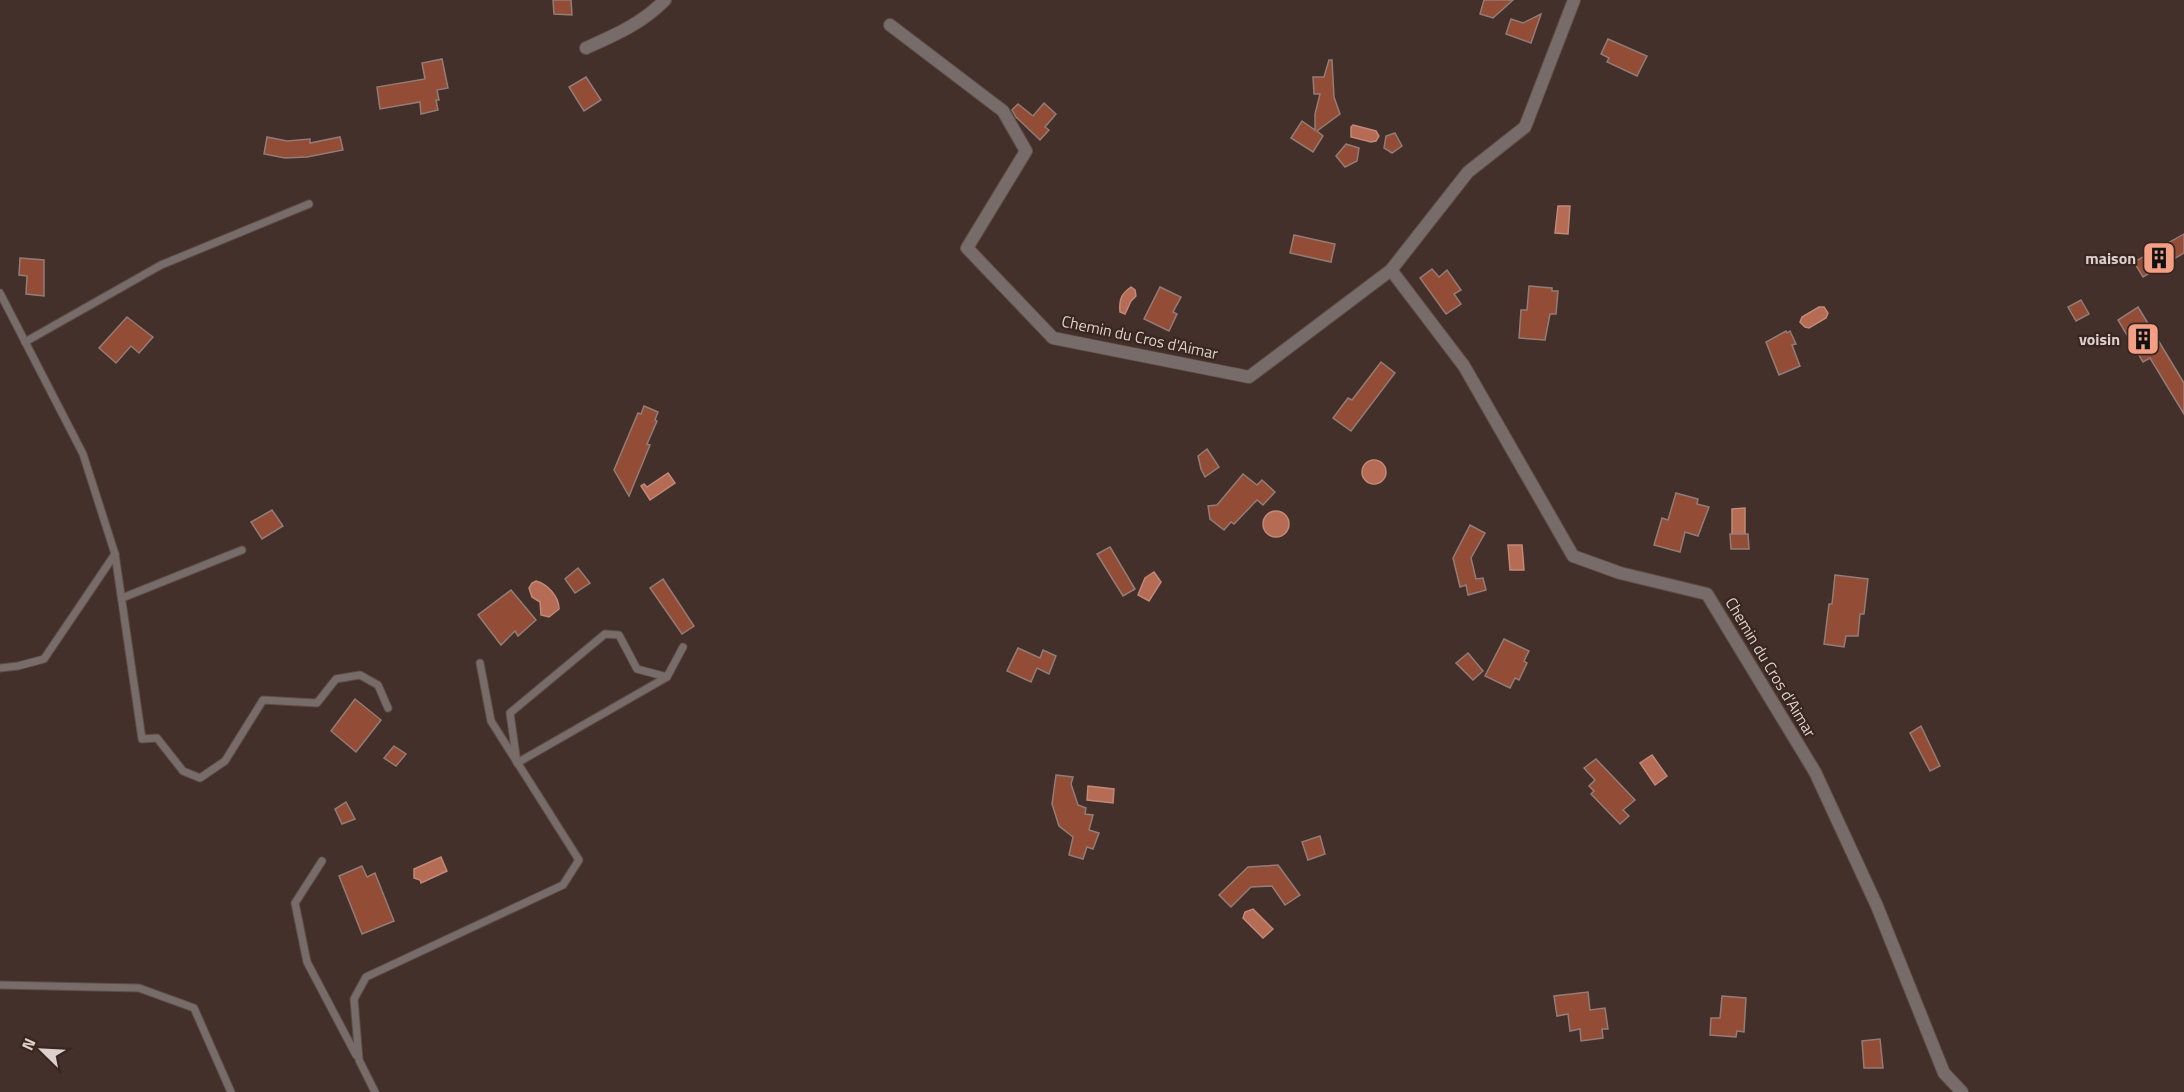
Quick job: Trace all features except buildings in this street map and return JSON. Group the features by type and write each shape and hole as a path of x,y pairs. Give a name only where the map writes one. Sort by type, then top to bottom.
{"street":[{"path":"586,48 631,28 651,14 665,0"},
{"name":"Chemin du Cros d'Aimar","path":"890,25 1003,111 1026,151 967,248 1053,338 1249,377 1391,270 1468,172 1525,127 1574,0"},
{"name":"Chemin du Cros d'Aimar","path":"1391,270 1464,366 1573,556 1620,573 1707,594 1815,772 1877,906 1944,1073 1962,1092"}],"lane":[{"path":"25,342 161,265 309,204"},
{"path":"0,293 83,454 115,554 142,739 157,738 183,771 200,778 225,762 263,700 317,703 336,680 360,675 378,685 388,708"},
{"path":"122,598 242,550"},
{"path":"0,668 44,659 115,554"},
{"path":"517,763 510,712 605,634 619,635 637,669 667,676"},
{"path":"517,763 667,676 683,646"},
{"path":"359,1060 354,999 366,977 563,885 579,860 491,721 480,663"},
{"path":"322,861 295,903 307,962 375,1092"},
{"path":"0,985 139,988 194,1008 231,1092"}],"shaded area":[{"path":"1353,125 1376,131 1379,136 1376,141 1371,142 1351,137"},
{"path":"1558,206 1570,206 1568,234 1555,233"},
{"path":"1131,287 1135,290 1136,296 1125,314 1120,312 1120,301"},
{"path":"1819,307 1824,307 1828,313 1826,318 1809,328 1805,327 1800,322 1802,317"},
{"path":"1374,460 1379,461 1385,467 1385,477 1379,483 1374,484 1369,483 1363,477 1362,472 1363,467 1369,461"},
{"path":"668,473 675,483 650,500 641,486 644,484 647,487"},
{"path":"1745,508 1745,534 1732,534 1732,509"},
{"path":"1276,511 1285,515 1289,524 1285,533 1276,537 1267,533 1263,524 1267,515"},
{"path":"1508,545 1522,545 1524,570 1510,570"},
{"path":"1154,572 1161,582 1149,601 1138,595 1145,578"},
{"path":"536,581 548,588 557,600 559,609 549,617 541,615 540,602 532,597 529,588"},
{"path":"1652,755 1667,776 1655,785 1640,763"},
{"path":"1088,786 1114,789 1113,803 1087,800"},
{"path":"441,857 447,871 421,883 420,880 414,878 414,869"},
{"path":"1253,909 1273,929 1263,938 1243,918 1245,912"}],"place":[{"name":"maison","path":"2159,258"},
{"name":"voisin","path":"2143,339"}]}
